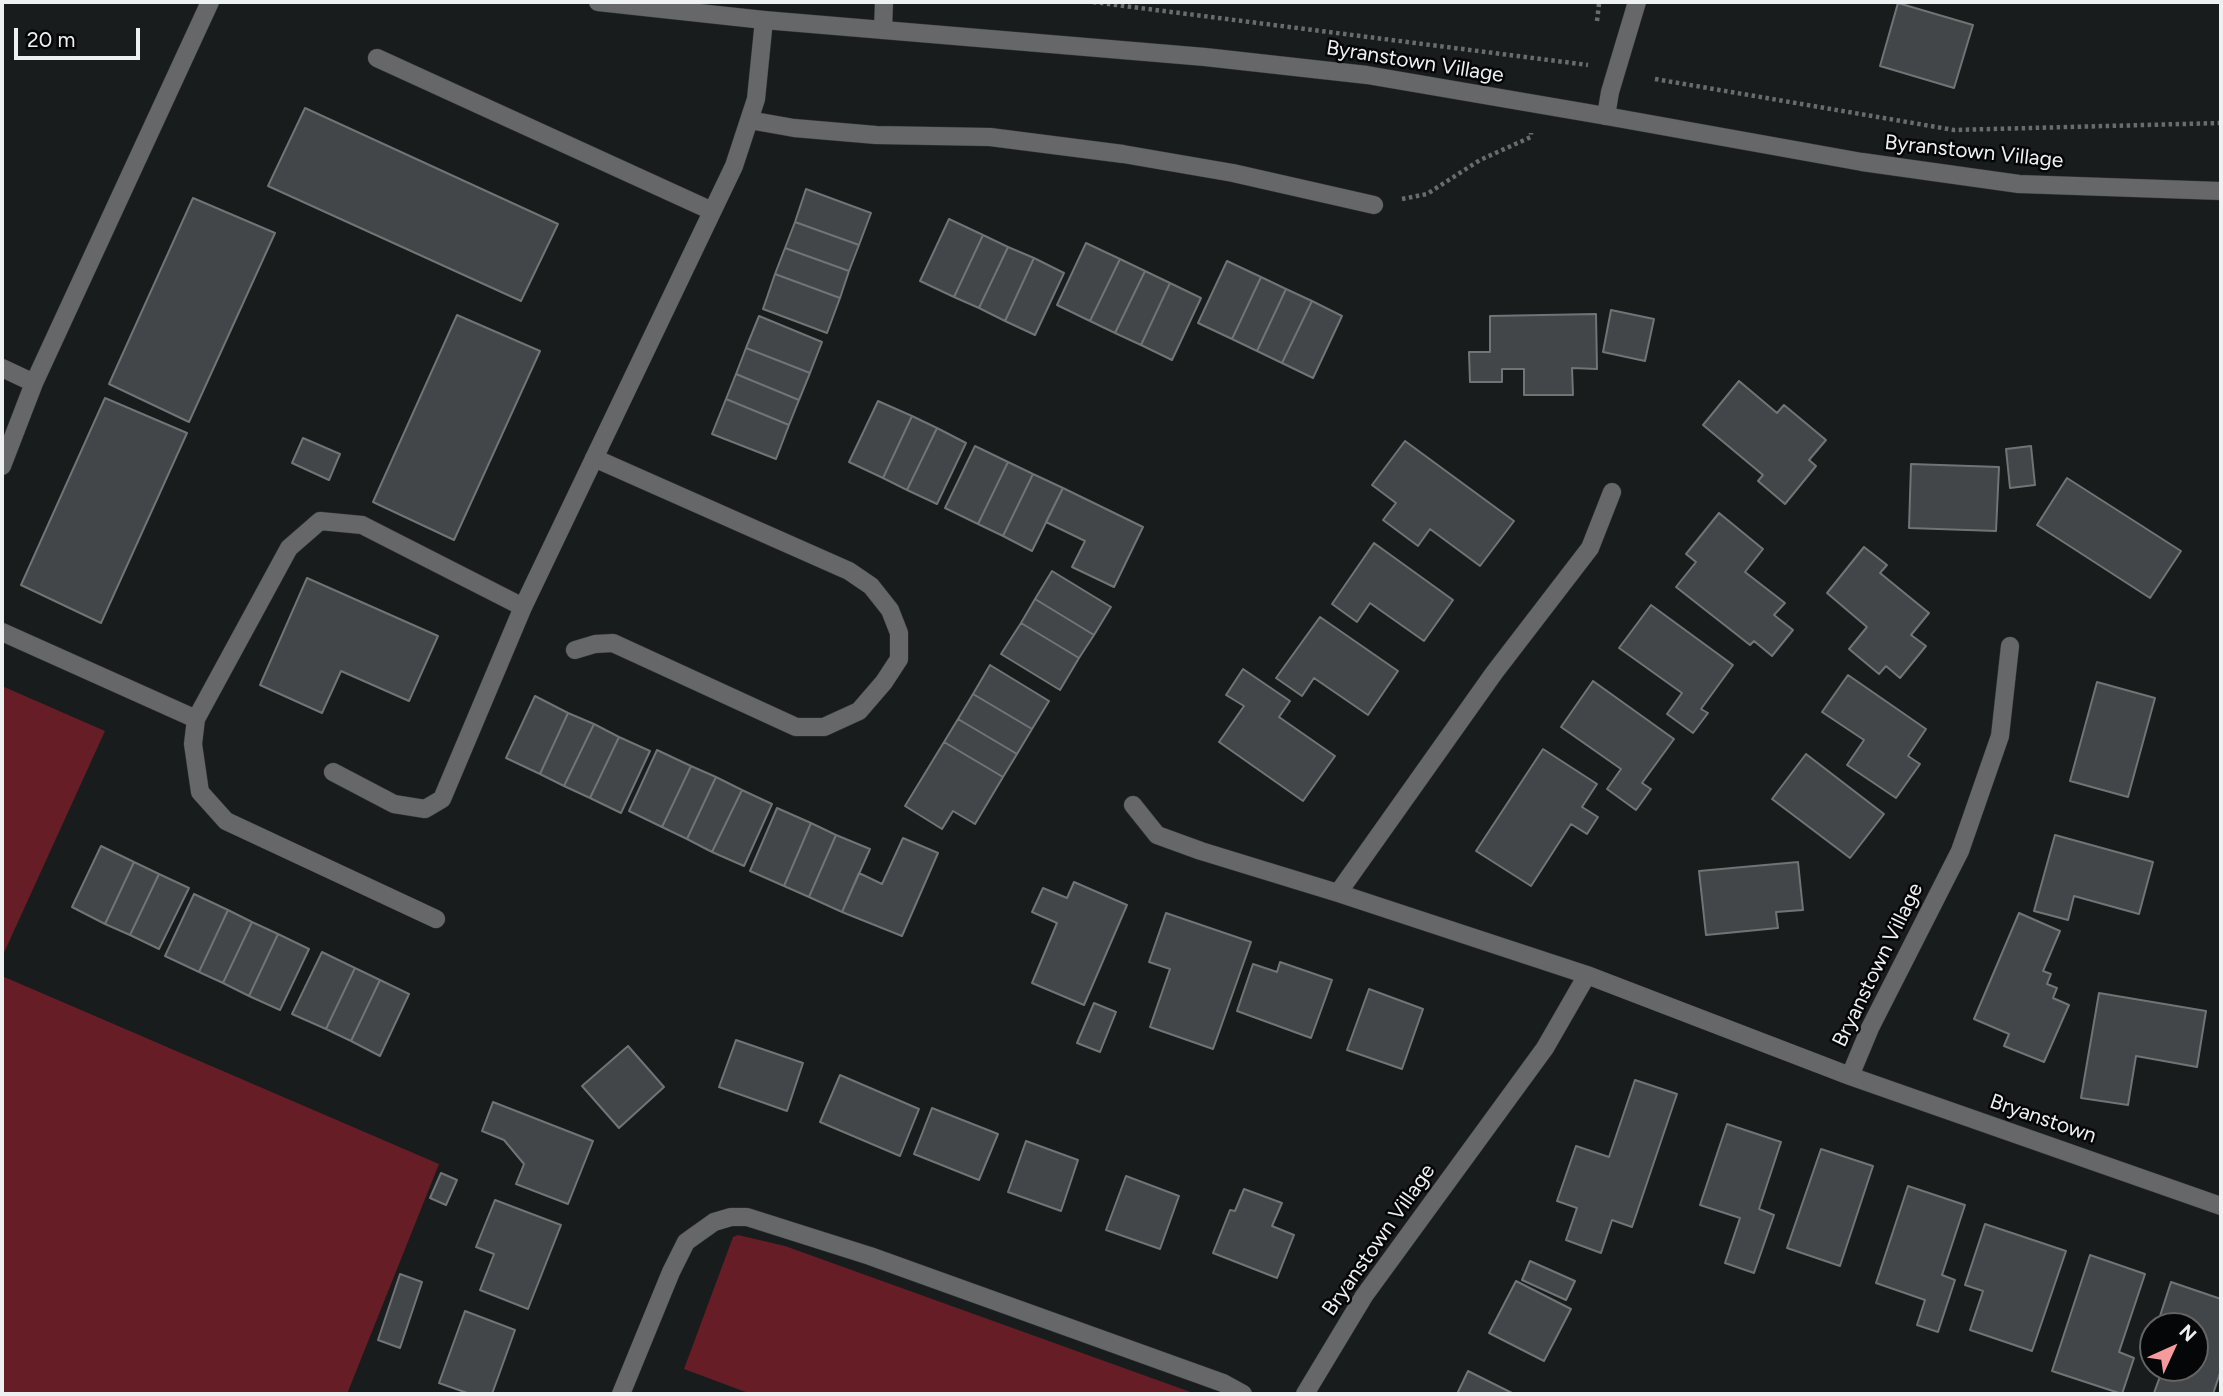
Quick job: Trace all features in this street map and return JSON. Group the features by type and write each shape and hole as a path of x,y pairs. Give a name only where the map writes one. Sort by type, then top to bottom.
{"street":[{"path":"2,466 34,383 210,2"},
{"name":"Byranstown Village","path":"598,2 764,20 1206,57 1340,72 1535,103 1862,162 2019,184 2221,191"},
{"path":"883,30 884,2"},
{"path":"1606,116 1610,92 1637,2"},
{"path":"333,772 394,804 425,809 442,799 523,607 734,166 756,99 764,20"},
{"path":"377,58 712,211"},
{"path":"749,120 794,128 876,135 990,137 1123,154 1233,173 1374,205"},
{"path":"2,368 34,383"},
{"path":"576,650 596,644 613,643 796,727 824,727 859,712 900,659 899,633 890,610 871,586 849,572 594,458"},
{"path":"1338,893 1494,673 1590,548 1612,492"},
{"path":"436,919 226,821 200,792 193,744 196,719 289,548 320,521 362,525 523,607"},
{"path":"2,632 196,719"},
{"name":"Bryanstown Village","path":"1133,804 1157,835 1587,975 1850,1076 1870,1028 1960,851 2000,736 2010,646"},
{"name":"Bryanstown Village","path":"1305,1394 1364,1296 1545,1048 1587,975"},
{"name":"Bryanstown","path":"1850,1076 2221,1206"},
{"path":"621,1394 686,1242 714,1222 731,1217 747,1217 870,1256 1223,1383 1243,1394"}],"path":[{"path":"1093,2 1590,65 1592,53"},
{"path":"1596,28 1599,4"},
{"path":"1655,79 1954,130 2221,123"},
{"path":"1374,205 1427,194 1480,160 1531,138 1535,103"}],"shaded area":[{"path":"2,686 105,731 2,957"},
{"path":"2,976 439,1164 347,1394 2,1394"},
{"path":"738,1235 785,1246 1196,1394 751,1394 684,1369 733,1237"}],"building":[{"path":"1898,3 1973,25 1954,88 1880,66"},
{"path":"305,108 558,224 521,301 268,186"},
{"path":"806,189 871,213 859,245 795,222"},
{"path":"193,198 275,233 189,422 109,384"},
{"path":"949,219 983,235 954,297 920,281"},
{"path":"795,222 859,245 849,271 785,248"},
{"path":"983,235 1008,247 979,308 954,297"},
{"path":"1086,243 1120,259 1090,321 1057,305"},
{"path":"1008,247 1034,258 1005,321 979,308"},
{"path":"785,248 849,271 840,298 775,274"},
{"path":"1034,258 1064,273 1035,335 1005,321"},
{"path":"1120,259 1145,271 1115,333 1090,321"},
{"path":"1227,261 1261,277 1232,339 1198,323"},
{"path":"1145,271 1170,283 1141,345 1115,333"},
{"path":"775,274 840,298 827,333 763,309"},
{"path":"1261,277 1286,289 1257,351 1232,339"},
{"path":"1170,283 1201,298 1172,360 1141,345"},
{"path":"1286,289 1312,301 1282,363 1257,351"},
{"path":"1312,301 1342,316 1313,378 1282,363"},
{"path":"1611,310 1654,319 1645,361 1603,352"},
{"path":"1596,314 1597,369 1572,368 1573,395 1524,395 1524,369 1502,369 1502,382 1470,382 1469,352 1490,352 1490,316"},
{"path":"457,315 540,351 454,540 373,502"},
{"path":"759,316 822,342 810,373 746,348"},
{"path":"746,348 810,373 799,400 736,374"},
{"path":"736,374 799,400 789,425 726,399"},
{"path":"1739,381 1777,413 1784,405 1826,440 1809,460 1816,466 1785,504 1758,481 1763,475 1703,425"},
{"path":"105,398 187,433 101,623 21,585"},
{"path":"726,399 789,425 776,459 712,434"},
{"path":"878,401 912,416 883,478 849,462"},
{"path":"912,416 937,428 907,490 883,478"},
{"path":"937,428 966,443 937,504 907,490"},
{"path":"303,438 340,454 329,480 292,463"},
{"path":"1405,441 1514,521 1480,566 1430,529 1418,546 1383,520 1396,503 1372,485"},
{"path":"975,446 1008,462 978,524 945,508"},
{"path":"2031,446 2035,485 2010,488 2006,449"},
{"path":"1008,462 1033,474 1003,536 978,524"},
{"path":"1911,464 1999,467 1996,531 1909,528"},
{"path":"1033,474 1063,488 1032,551 1003,536"},
{"path":"2067,478 2181,551 2150,598 2037,525"},
{"path":"1063,488 1143,527 1114,587 1072,567 1085,541 1046,522"},
{"path":"1719,513 1763,549 1745,572 1785,603 1774,615 1793,630 1772,656 1754,641 1750,645 1676,587 1696,562 1686,554"},
{"path":"1374,543 1453,600 1424,641 1370,603 1357,622 1332,604"},
{"path":"1864,547 1887,565 1880,573 1929,613 1911,635 1926,646 1900,678 1886,666 1879,674 1849,649 1867,627 1827,593"},
{"path":"1052,571 1111,607 1094,635 1035,599"},
{"path":"307,578 438,636 409,701 341,671 322,713 260,685"},
{"path":"1035,599 1094,635 1079,658 1021,623"},
{"path":"1651,605 1733,665 1701,709 1708,713 1693,733 1667,714 1682,693 1619,648"},
{"path":"1320,617 1398,671 1368,715 1314,678 1302,696 1276,678"},
{"path":"1021,623 1079,658 1060,690 1001,654"},
{"path":"990,665 1049,701 1032,729 973,694"},
{"path":"1243,669 1290,701 1279,717 1335,756 1303,801 1219,742 1244,706 1226,695"},
{"path":"1848,675 1926,729 1908,756 1920,764 1896,798 1847,765 1864,740 1822,712"},
{"path":"1593,681 1674,739 1642,783 1651,789 1636,810 1607,789 1621,769 1561,727"},
{"path":"2097,682 2155,698 2128,797 2070,781"},
{"path":"973,694 1032,729 1017,754 958,719"},
{"path":"535,696 568,713 540,774 506,758"},
{"path":"568,713 594,724 564,786 540,774"},
{"path":"958,719 1017,754 1003,777 944,742"},
{"path":"594,724 619,737 590,798 564,786"},
{"path":"619,737 650,751 621,813 590,798"},
{"path":"944,742 1003,777 975,824 953,811 942,829 905,806"},
{"path":"1543,749 1597,784 1582,807 1598,817 1587,834 1571,824 1531,886 1476,851"},
{"path":"657,750 691,766 662,827 629,811"},
{"path":"1806,754 1884,814 1850,858 1772,799"},
{"path":"691,766 716,777 687,839 662,827"},
{"path":"716,777 742,790 712,852 687,839"},
{"path":"742,790 772,804 744,866 712,852"},
{"path":"777,808 811,823 784,886 750,871"},
{"path":"811,823 836,835 809,897 784,886"},
{"path":"836,835 870,849 842,912 809,897"},
{"path":"2055,835 2153,862 2139,914 2074,896 2068,920 2034,911"},
{"path":"903,838 938,853 902,936 842,912 859,873 882,884"},
{"path":"101,846 134,862 105,924 72,907"},
{"path":"134,862 159,874 130,935 105,924"},
{"path":"1798,862 1803,910 1776,912 1778,928 1706,935 1699,871"},
{"path":"159,874 189,888 159,949 130,935"},
{"path":"1074,882 1127,905 1084,1005 1032,983 1057,923 1032,912 1043,888 1067,898"},
{"path":"194,894 228,910 199,972 165,956"},
{"path":"228,910 252,922 223,983 199,972"},
{"path":"1166,913 1251,942 1213,1049 1150,1027 1170,969 1149,962"},
{"path":"2019,913 2060,931 2043,971 2051,974 2047,984 2057,988 2053,998 2069,1005 2044,1062 2004,1046 2009,1034 1974,1019"},
{"path":"252,922 278,934 249,996 223,983"},
{"path":"278,934 309,949 280,1010 249,996"},
{"path":"322,952 355,968 326,1029 292,1014"},
{"path":"1280,962 1332,980 1311,1038 1237,1011 1253,964 1277,972"},
{"path":"355,968 380,980 351,1041 326,1029"},
{"path":"380,980 409,994 380,1056 351,1041"},
{"path":"1369,989 1423,1009 1402,1069 1347,1050"},
{"path":"2099,993 2206,1011 2197,1067 2136,1056 2128,1105 2081,1098"},
{"path":"1094,1003 1116,1012 1100,1052 1077,1043"},
{"path":"736,1040 803,1063 787,1111 719,1087"},
{"path":"628,1046 664,1087 619,1128 582,1086"},
{"path":"840,1075 919,1109 900,1156 820,1122"},
{"path":"1635,1080 1677,1094 1632,1227 1612,1220 1601,1253 1566,1240 1577,1208 1557,1201 1576,1146 1609,1157"},
{"path":"493,1102 593,1141 568,1204 516,1184 524,1164 504,1140 482,1131"},
{"path":"932,1108 998,1134 979,1180 914,1154"},
{"path":"1727,1124 1781,1142 1759,1209 1774,1215 1754,1273 1725,1263 1740,1218 1700,1205"},
{"path":"1026,1141 1078,1160 1061,1211 1008,1192"},
{"path":"1821,1149 1873,1166 1840,1266 1787,1248"},
{"path":"441,1173 457,1180 446,1205 430,1198"},
{"path":"1126,1176 1179,1196 1160,1249 1106,1230"},
{"path":"1908,1186 1965,1205 1942,1275 1955,1280 1938,1332 1917,1325 1925,1300 1876,1283"},
{"path":"1244,1189 1282,1203 1272,1226 1294,1235 1277,1278 1213,1253 1230,1210 1235,1211"},
{"path":"495,1200 561,1225 528,1309 480,1290 494,1254 476,1247"},
{"path":"1985,1224 2066,1251 2032,1351 1970,1330 1983,1291 1965,1285"},
{"path":"2090,1255 2145,1274 2119,1352 2134,1358 2122,1394 2052,1371"},
{"path":"1530,1261 1575,1281 1566,1300 1522,1280"},
{"path":"400,1274 422,1282 400,1348 378,1340"},
{"path":"1516,1281 1571,1309 1544,1361 1489,1333"},
{"path":"2171,1282 2221,1299 2221,1370 2213,1394 2154,1393 2158,1382 2209,1382 2209,1312 2161,1312"},
{"path":"465,1311 515,1330 492,1394 470,1394 439,1383"},
{"path":"1468,1371 1514,1394 1457,1394"}]}
